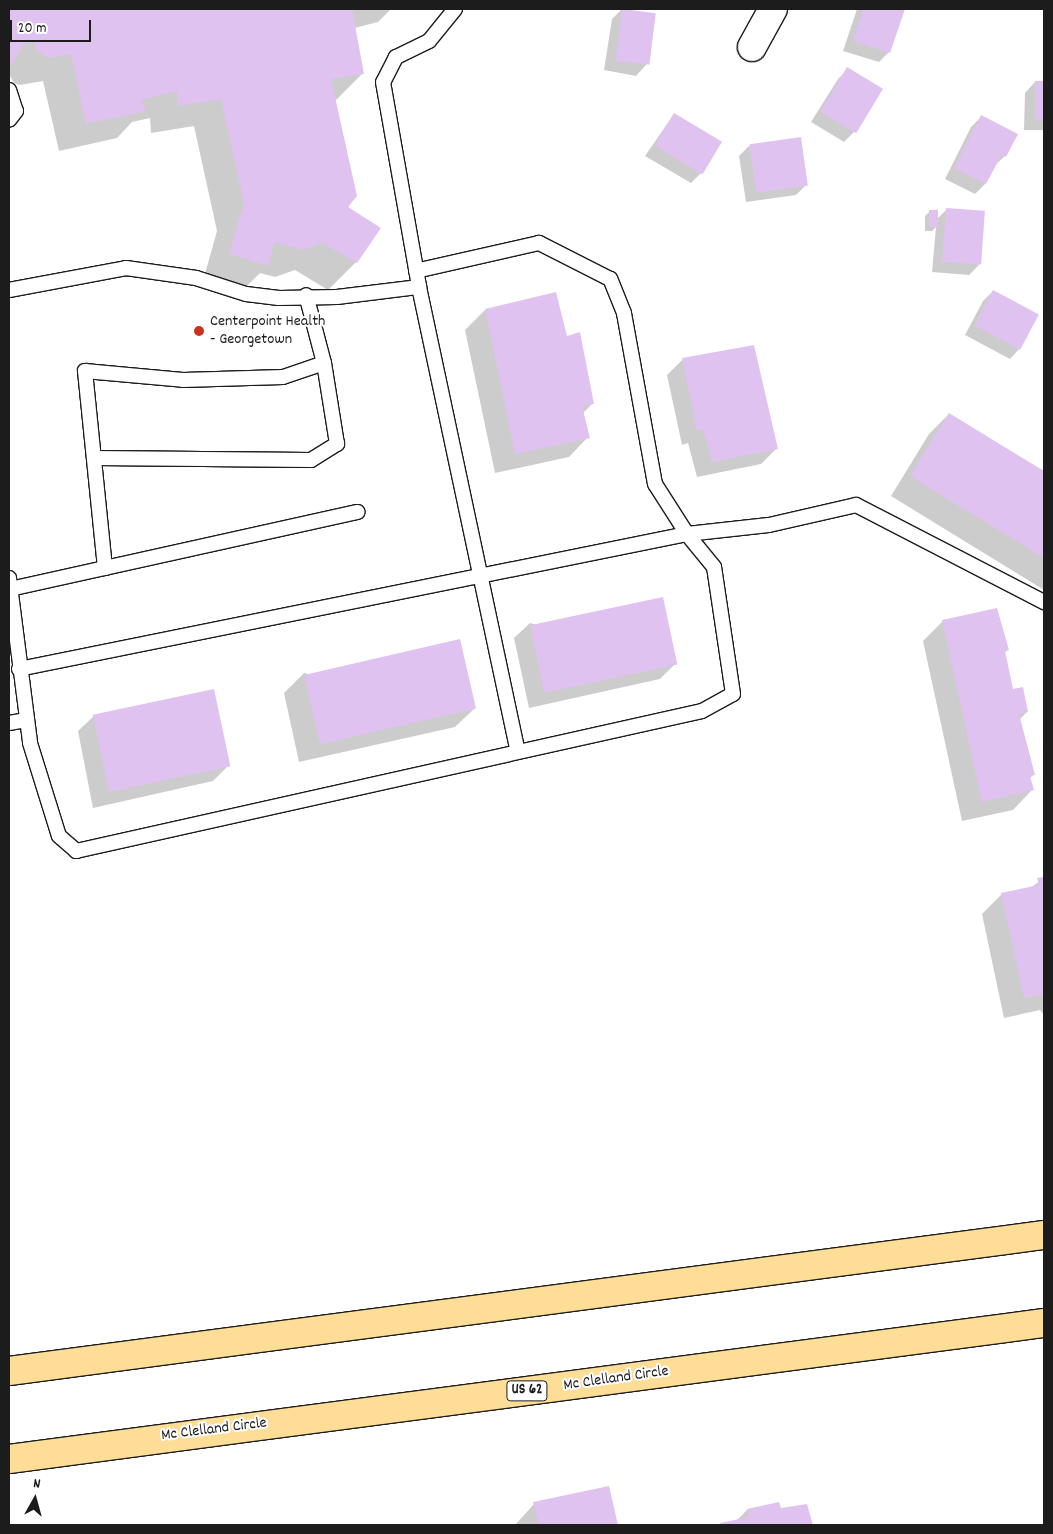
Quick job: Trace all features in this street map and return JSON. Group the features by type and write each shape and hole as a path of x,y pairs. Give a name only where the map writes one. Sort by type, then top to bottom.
{"highway":[{"path":"9,1371 1044,1235"},
{"name":"Mc Clelland Circle","path":"9,1459 1044,1322"}],"street":[{"path":"752,47 772,9"}],"lane":[{"path":"454,9 429,41 396,57 383,82 419,287 518,750"},
{"path":"9,90 16,111 9,120"},
{"path":"358,512 105,568 9,583 18,669 30,743 60,836 76,851 518,750 702,711 733,694 714,567 687,534 655,484 624,313 610,279 539,243 416,271"},
{"path":"9,290 126,268 196,278 246,294 279,298 306,295 337,297 419,287"},
{"path":"94,458 311,460 337,444 324,363 306,295"},
{"path":"105,568 85,370 183,380 283,377 324,363"},
{"path":"18,669 687,534 769,525 856,505 1044,602"},
{"path":"9,723 26,720"}],"building":[{"path":"9,9 352,9 364,74 331,79 357,196 348,207 381,228 357,263 323,243 303,250 274,242 268,266 229,254 244,203 221,99 178,106 177,91 141,100 146,111 86,124 71,54 48,58 36,50 34,42 24,44 9,68"},
{"path":"622,9 656,13 649,65 616,61"},
{"path":"863,9 905,9 890,53 853,41"},
{"path":"847,67 883,89 856,133 820,112"},
{"path":"1035,81 1044,81 1044,120 1035,120"},
{"path":"674,113 722,142 702,174 654,146"},
{"path":"981,115 1018,134 1006,157 1002,154 986,184 954,168"},
{"path":"801,137 808,186 756,193 750,144"},
{"path":"946,208 985,211 981,265 942,262"},
{"path":"929,210 938,210 938,227 929,227"},
{"path":"993,290 1039,314 1020,350 974,325"},
{"path":"556,292 567,336 580,332 594,404 582,406 590,438 515,454 485,309"},
{"path":"754,345 778,449 712,462 703,429 697,431 682,358"},
{"path":"949,413 1044,471 1044,558 910,476"},
{"path":"663,597 677,664 544,693 530,625"},
{"path":"997,608 1009,650 1005,651 1013,689 1023,687 1028,712 1019,714 1035,775 1030,776 1034,790 982,802 942,620"},
{"path":"460,639 476,708 320,744 304,675"},
{"path":"214,689 230,766 109,792 93,715"},
{"path":"1044,877 1044,994 1024,998 1001,893 1039,885 1037,878"},
{"path":"609,1486 618,1525 539,1525 533,1502"},
{"path":"779,1502 781,1508 807,1504 813,1525 720,1525 720,1523 749,1517 747,1509"}],"place":[{"name":"Centerpoint Health - Georgetown","path":"199,331"}]}
